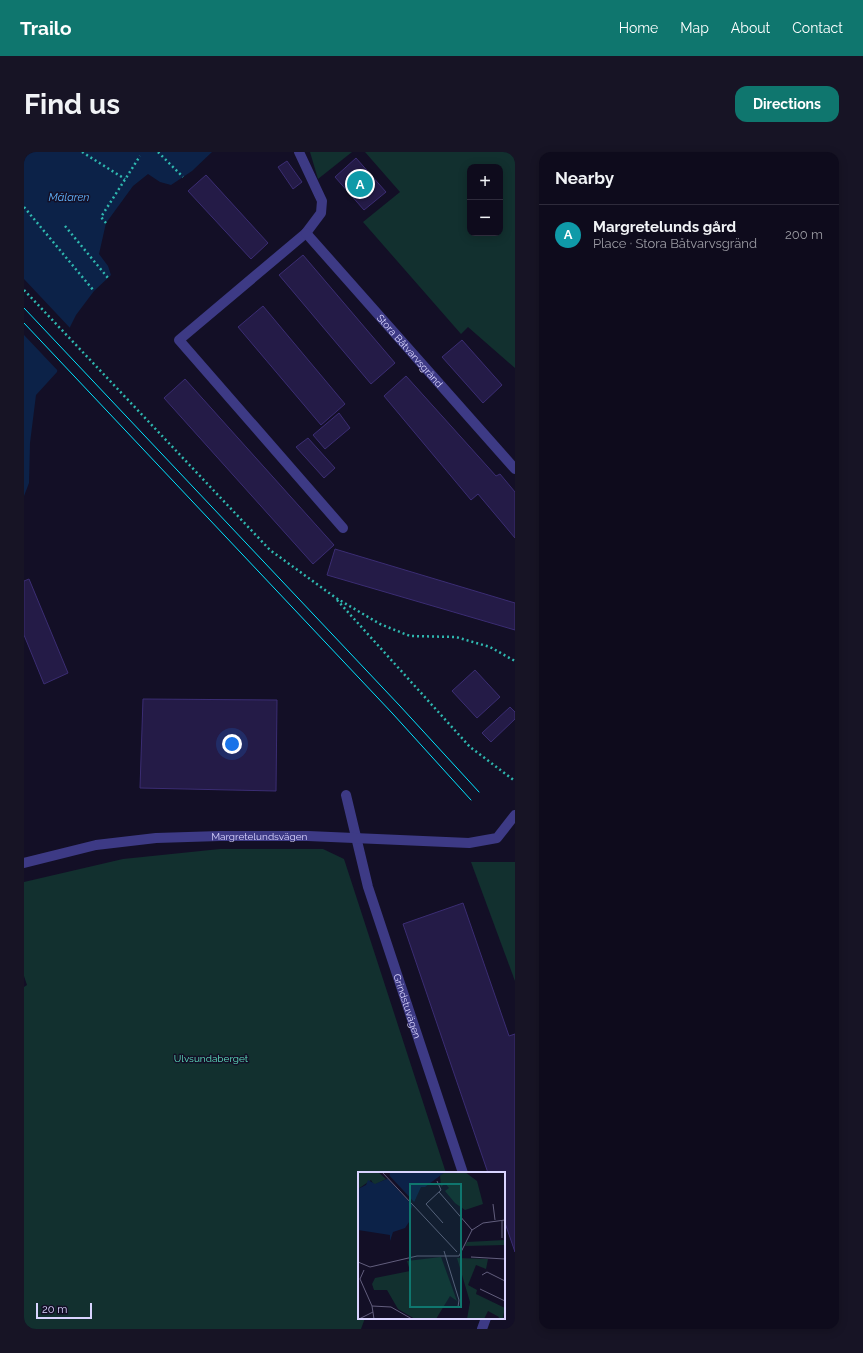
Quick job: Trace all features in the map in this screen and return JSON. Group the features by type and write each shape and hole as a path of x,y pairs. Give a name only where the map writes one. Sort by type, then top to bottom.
{"street":[{"path":"299,152 322,201 321,213 306,233 179,340 342,528"},
{"name":"Stora Båtvarvsgränd","path":"306,233 515,469"},
{"name":"Grindstuvägen","path":"346,795 368,887 463,1172"},
{"name":"Margretelundsvägen","path":"24,863 96,845 156,838 220,836 355,837 469,843 497,838 515,815"},
{"path":"482,1329 486,1319"}],"path":[{"path":"82,152 125,179"},
{"path":"158,152 183,176"},
{"path":"106,223 101,217 140,156"},
{"path":"24,207 94,292"},
{"path":"64,226 108,278"},
{"path":"24,290 270,550 336,598 380,624 410,636 456,637 490,647 515,660"},
{"path":"336,598 470,747 515,781"}],"green space":[{"path":"310,152 352,152 318,179"},
{"path":"365,152 515,152 515,368 468,327 461,334 363,222 400,192"},
{"name":"Ulvsundaberget","path":"220,849 323,849 344,859 446,1172 358,1172 358,1319 365,1319 361,1329 24,1329 24,987 27,985 24,976 24,882 123,859"},
{"path":"471,862 515,862 515,981"}],"water":[{"name":"Mälaren","path":"24,152 212,152 192,171 171,185 160,182 148,174 133,186 106,223 99,254 108,266 111,275 94,291 76,315 65,337 57,372 36,395 30,443 29,483 24,496"}],"pier":[{"path":"24,279 71,329 67,337 59,372 24,335"}],"building":[{"path":"356,158 386,192 364,210 335,177"},
{"path":"287,161 302,182 293,189 278,167"},
{"path":"206,175 268,243 251,259 188,191"},
{"path":"303,255 395,363 371,384 279,275"},
{"path":"263,306 345,404 321,425 238,327"},
{"path":"462,340 502,385 483,403 442,357"},
{"path":"406,376 496,476 500,474 515,492 515,538 478,494 471,500 384,396"},
{"path":"185,379 334,545 313,564 164,398"},
{"path":"339,413 350,428 325,449 313,435"},
{"path":"308,438 335,468 324,478 296,447"},
{"path":"335,549 515,603 515,630 327,575"},
{"path":"29,579 68,673 44,684 24,635 24,581"},
{"path":"475,670 500,697 477,718 452,691"},
{"path":"143,699 277,700 276,791 140,788"},
{"path":"510,707 515,712 515,719 491,742 482,733"},
{"path":"463,903 509,1036 515,1034 515,1252 505,1223 505,1172 488,1172 403,924"}],"tram line":[{"path":"24,308 400,706 479,792"},
{"path":"24,323 393,714 471,800"}],"place":[{"name":"Margretelunds gård","path":"360,184"}]}
